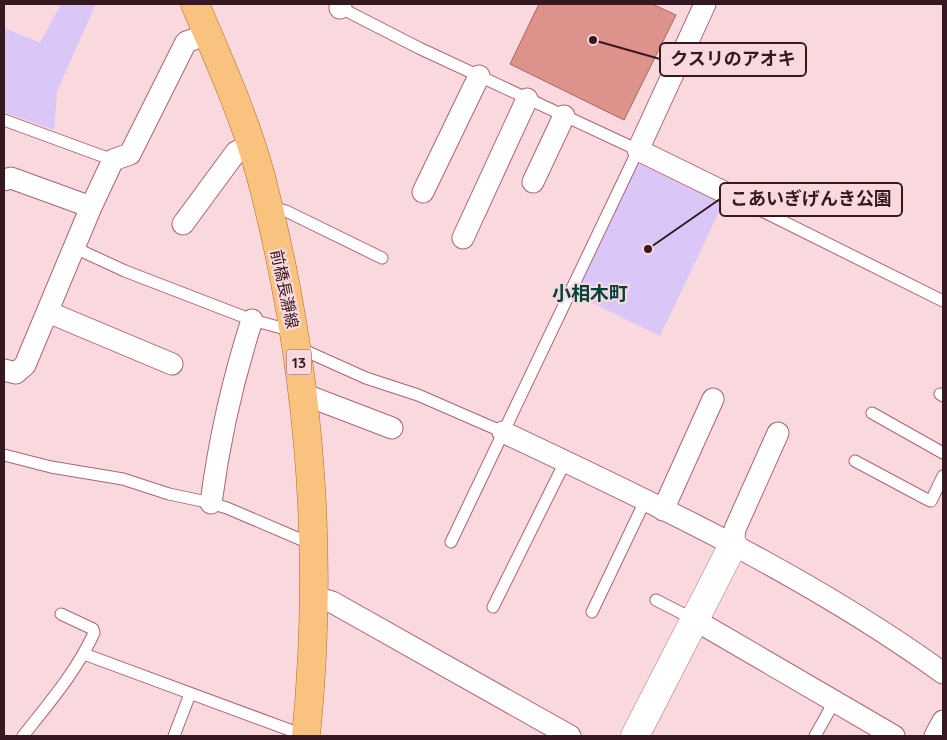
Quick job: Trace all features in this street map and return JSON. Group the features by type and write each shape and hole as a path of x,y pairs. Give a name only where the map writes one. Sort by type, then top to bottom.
{"main road":[{"name":"前橋長瀞線","path":"195,4 251,145 269,210 296,341 312,482 315,597 313,667 306,736"}],"street":[{"path":"706,4 638,150 732,196"},
{"path":"4,370 12,373 22,370 113,160 130,154 186,42 208,34"},
{"path":"423,192 480,76"},
{"path":"464,238 527,99"},
{"path":"534,182 564,116"},
{"path":"182,224 236,152 251,145"},
{"path":"4,180 10,178 91,207"},
{"path":"48,312 172,364"},
{"path":"211,503 216,466 240,357 252,320"},
{"path":"303,394 392,428"},
{"path":"654,505 713,399"},
{"path":"503,432 733,545 868,622 943,673"},
{"path":"635,736 733,545 735,528 778,433"},
{"path":"315,597 332,602 570,736"},
{"path":"695,620 894,736"},
{"path":"935,736 943,721"}],"lane":[{"path":"337,5 527,99 638,150 451,542"},
{"path":"4,120 113,160"},
{"path":"732,196 943,301"},
{"path":"269,210 278,209 286,211 382,258"},
{"path":"75,248 125,271 252,320 296,341 308,352 366,378 418,395 503,432"},
{"path":"872,413 943,453"},
{"path":"4,455 51,467 123,479 169,494 211,503 302,540 313,542"},
{"path":"855,461 931,501 943,476"},
{"path":"493,608 565,462"},
{"path":"592,612 654,505"},
{"path":"656,600 695,620"},
{"path":"23,736 64,686 84,654 94,633 93,630 61,614"},
{"path":"84,654 306,736"},
{"path":"174,736 190,694"},
{"path":"815,736 834,702"}],"shaded area":[{"path":"61,4 96,4 57,91 54,130 4,112 4,28 40,43"},
{"path":"637,163 723,204 660,336 574,294"}],"building":[{"path":"539,4 652,4 676,15 624,120 510,64"}],"place":[{"name":"クスリのアオキ","path":"593,40"},
{"name":"こあいぎげんき公園","path":"648,249"}],"district":[{"name":"小相木町","path":"590,293"}]}
